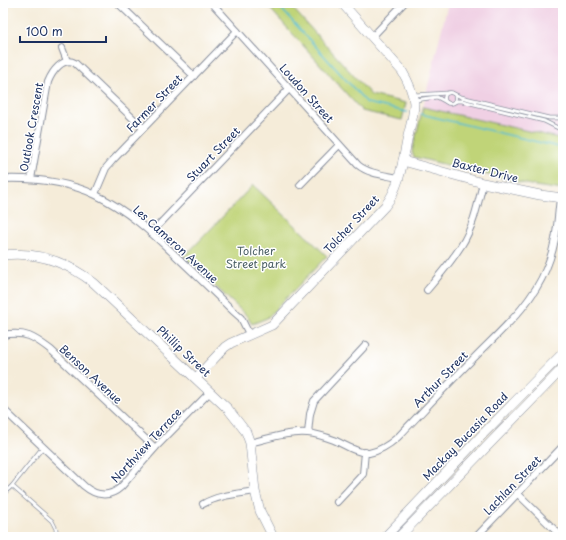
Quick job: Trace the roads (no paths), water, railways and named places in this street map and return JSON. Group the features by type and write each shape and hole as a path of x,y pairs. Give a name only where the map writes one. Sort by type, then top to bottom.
{"street":[{"path":"118,3 194,76"},
{"name":"Loudon Street","path":"212,3 352,160 363,169 398,178"},
{"name":"Tolcher Street","path":"196,378 225,347 272,325 361,232 389,200 398,178 412,121 413,98 407,80 402,71 342,3"},
{"path":"372,37 404,3"},
{"name":"Farmer Street","path":"94,194 106,168 237,31"},
{"path":"62,48 66,61 72,61 76,64 143,128"},
{"name":"Outlook Crescent","path":"31,179 48,82 55,70 66,61"},
{"name":"Stuart Street","path":"151,232 290,89"},
{"path":"300,184 339,145"},
{"name":"Baxter Drive","path":"403,161 483,183 561,198"},
{"name":"Les Cameron Avenue","path":"3,179 31,179 54,182 94,194 114,204 135,218 151,232 241,318 250,334"},
{"path":"427,290 451,262 462,245 477,209 483,183"},
{"name":"Arthur Street","path":"365,452 368,453 381,449 389,445 398,437 524,306 540,282 551,258 557,231 561,198"},
{"name":"Phillip Street","path":"3,255 22,254 41,256 58,261 83,274 94,282 196,378 237,420 246,432 250,443 255,491 260,511 273,537"},
{"name":"Benson Avenue","path":"3,335 15,333 28,334 40,341 155,448"},
{"path":"308,433 310,414 314,401 366,345"},
{"name":"Mackay Bucasia Road","path":"385,537 563,352"},
{"name":"Mackay Bucasia Road","path":"399,537 563,368"},
{"name":"Northview Terrace","path":"3,409 91,492 103,495 116,492 155,448 210,392"},
{"path":"250,443 292,434 308,433 325,437 365,452 362,474 337,502"},
{"name":"Lachlan Street","path":"476,537 563,446"},
{"path":"203,504 209,500 255,491"},
{"path":"517,493 562,537"}],"lane":[{"path":"448,93 445,98 448,103"},
{"path":"413,98 452,93 461,97 546,117 563,118"},
{"path":"452,93 456,98 453,103"},
{"path":"413,98 437,97 448,103 460,101 544,120 558,128 563,127"},
{"path":"3,494 12,486 43,447"},
{"path":"12,486 52,521 56,529 56,537"}],"waterway":[{"path":"276,3 367,103 407,112"},
{"path":"421,114 563,148"}],"park label":[{"name":"Tolcher Street park","path":"256,256"}]}
